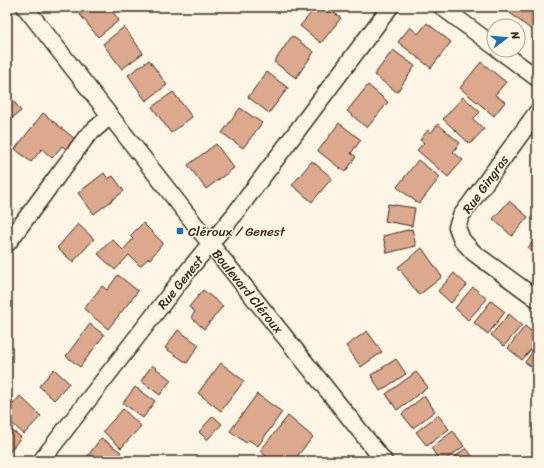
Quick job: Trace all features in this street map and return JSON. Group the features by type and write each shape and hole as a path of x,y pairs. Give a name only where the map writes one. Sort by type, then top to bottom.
{"street":[{"name":"Boulevard Cléroux","path":"25,7 384,461"},
{"name":"Rue Genest","path":"41,461 191,267 211,244 390,7"},
{"path":"442,7 486,40"},
{"path":"510,58 537,78"},
{"name":"Rue Gingras","path":"537,112 461,216 457,227 462,240 474,253 537,299"},
{"path":"7,244 86,136 110,116"}],"building":[{"path":"84,7 109,7 119,20 98,37 78,12"},
{"path":"316,7 327,7 341,18 321,43 300,26"},
{"path":"514,7 537,7 537,28 534,32 526,26 526,18 516,18 510,13"},
{"path":"427,23 451,42 431,68 398,42 410,27 418,34"},
{"path":"124,27 143,53 122,69 103,44"},
{"path":"292,36 314,52 296,78 274,62"},
{"path":"393,50 415,66 397,92 374,75"},
{"path":"149,60 167,85 146,101 128,75"},
{"path":"481,62 506,82 495,95 505,102 494,116 460,88"},
{"path":"267,72 288,88 269,113 248,97"},
{"path":"368,85 388,102 367,128 347,111"},
{"path":"7,92 21,111 7,122"},
{"path":"173,92 192,117 171,133 152,107"},
{"path":"463,97 480,112 473,119 484,129 470,144 443,119"},
{"path":"240,108 262,123 243,148 222,133"},
{"path":"43,113 75,139 66,149 62,146 52,158 42,149 31,162 15,149"},
{"path":"339,123 361,140 351,153 356,157 345,172 318,151"},
{"path":"438,124 460,143 453,152 463,160 448,177 417,150 424,143 420,140 428,130 431,133"},
{"path":"216,144 234,168 206,189 188,165"},
{"path":"418,160 440,177 419,204 397,187"},
{"path":"312,161 332,178 312,202 292,185"},
{"path":"104,173 108,179 113,176 124,191 94,214 78,193"},
{"path":"509,201 528,217 512,236 493,219"},
{"path":"388,204 415,208 412,226 385,221"},
{"path":"143,223 163,243 150,259 149,258 140,266 129,255 115,270 98,254 112,239 123,250 133,239 130,236"},
{"path":"78,224 94,239 73,262 57,248"},
{"path":"412,229 416,246 387,253 383,236"},
{"path":"537,235 537,255 528,248"},
{"path":"422,248 442,277 419,295 398,267"},
{"path":"454,273 467,285 451,303 438,291"},
{"path":"118,275 138,291 108,329 84,309 102,286 107,290"},
{"path":"473,287 487,299 468,320 455,308"},
{"path":"203,290 223,306 204,329 191,317 195,312 189,307"},
{"path":"491,301 505,312 488,334 474,323"},
{"path":"509,314 522,325 504,346 491,335"},
{"path":"90,324 104,335 80,367 66,356"},
{"path":"525,326 537,336 537,342 522,360 508,348"},
{"path":"178,330 199,345 187,363 165,348"},
{"path":"367,331 382,352 361,367 346,346"},
{"path":"537,346 537,371 525,362"},
{"path":"396,359 406,374 380,391 371,375"},
{"path":"221,363 244,381 221,411 198,393"},
{"path":"152,365 171,380 160,395 141,381"},
{"path":"54,369 69,383 54,400 39,386"},
{"path":"416,372 428,387 397,410 386,394"},
{"path":"135,387 155,401 143,418 123,403"},
{"path":"257,394 282,412 258,446 249,440 246,443 230,431"},
{"path":"20,396 41,416 24,434 7,419 7,411"},
{"path":"424,396 435,411 413,428 402,414"},
{"path":"123,409 141,426 121,448 103,431"},
{"path":"438,415 449,429 427,446 416,432"},
{"path":"213,416 222,424 207,440 199,432"},
{"path":"288,416 313,437 293,461 272,461 260,451"},
{"path":"7,427 21,437 7,455"},
{"path":"453,431 464,446 444,461 440,461 431,448"},
{"path":"101,438 121,452 115,461 84,461"},
{"path":"466,448 476,461 450,461"},
{"path":"317,457 322,461 314,461"}],"place":[{"name":"Cléroux / Genest","path":"180,231"}]}
